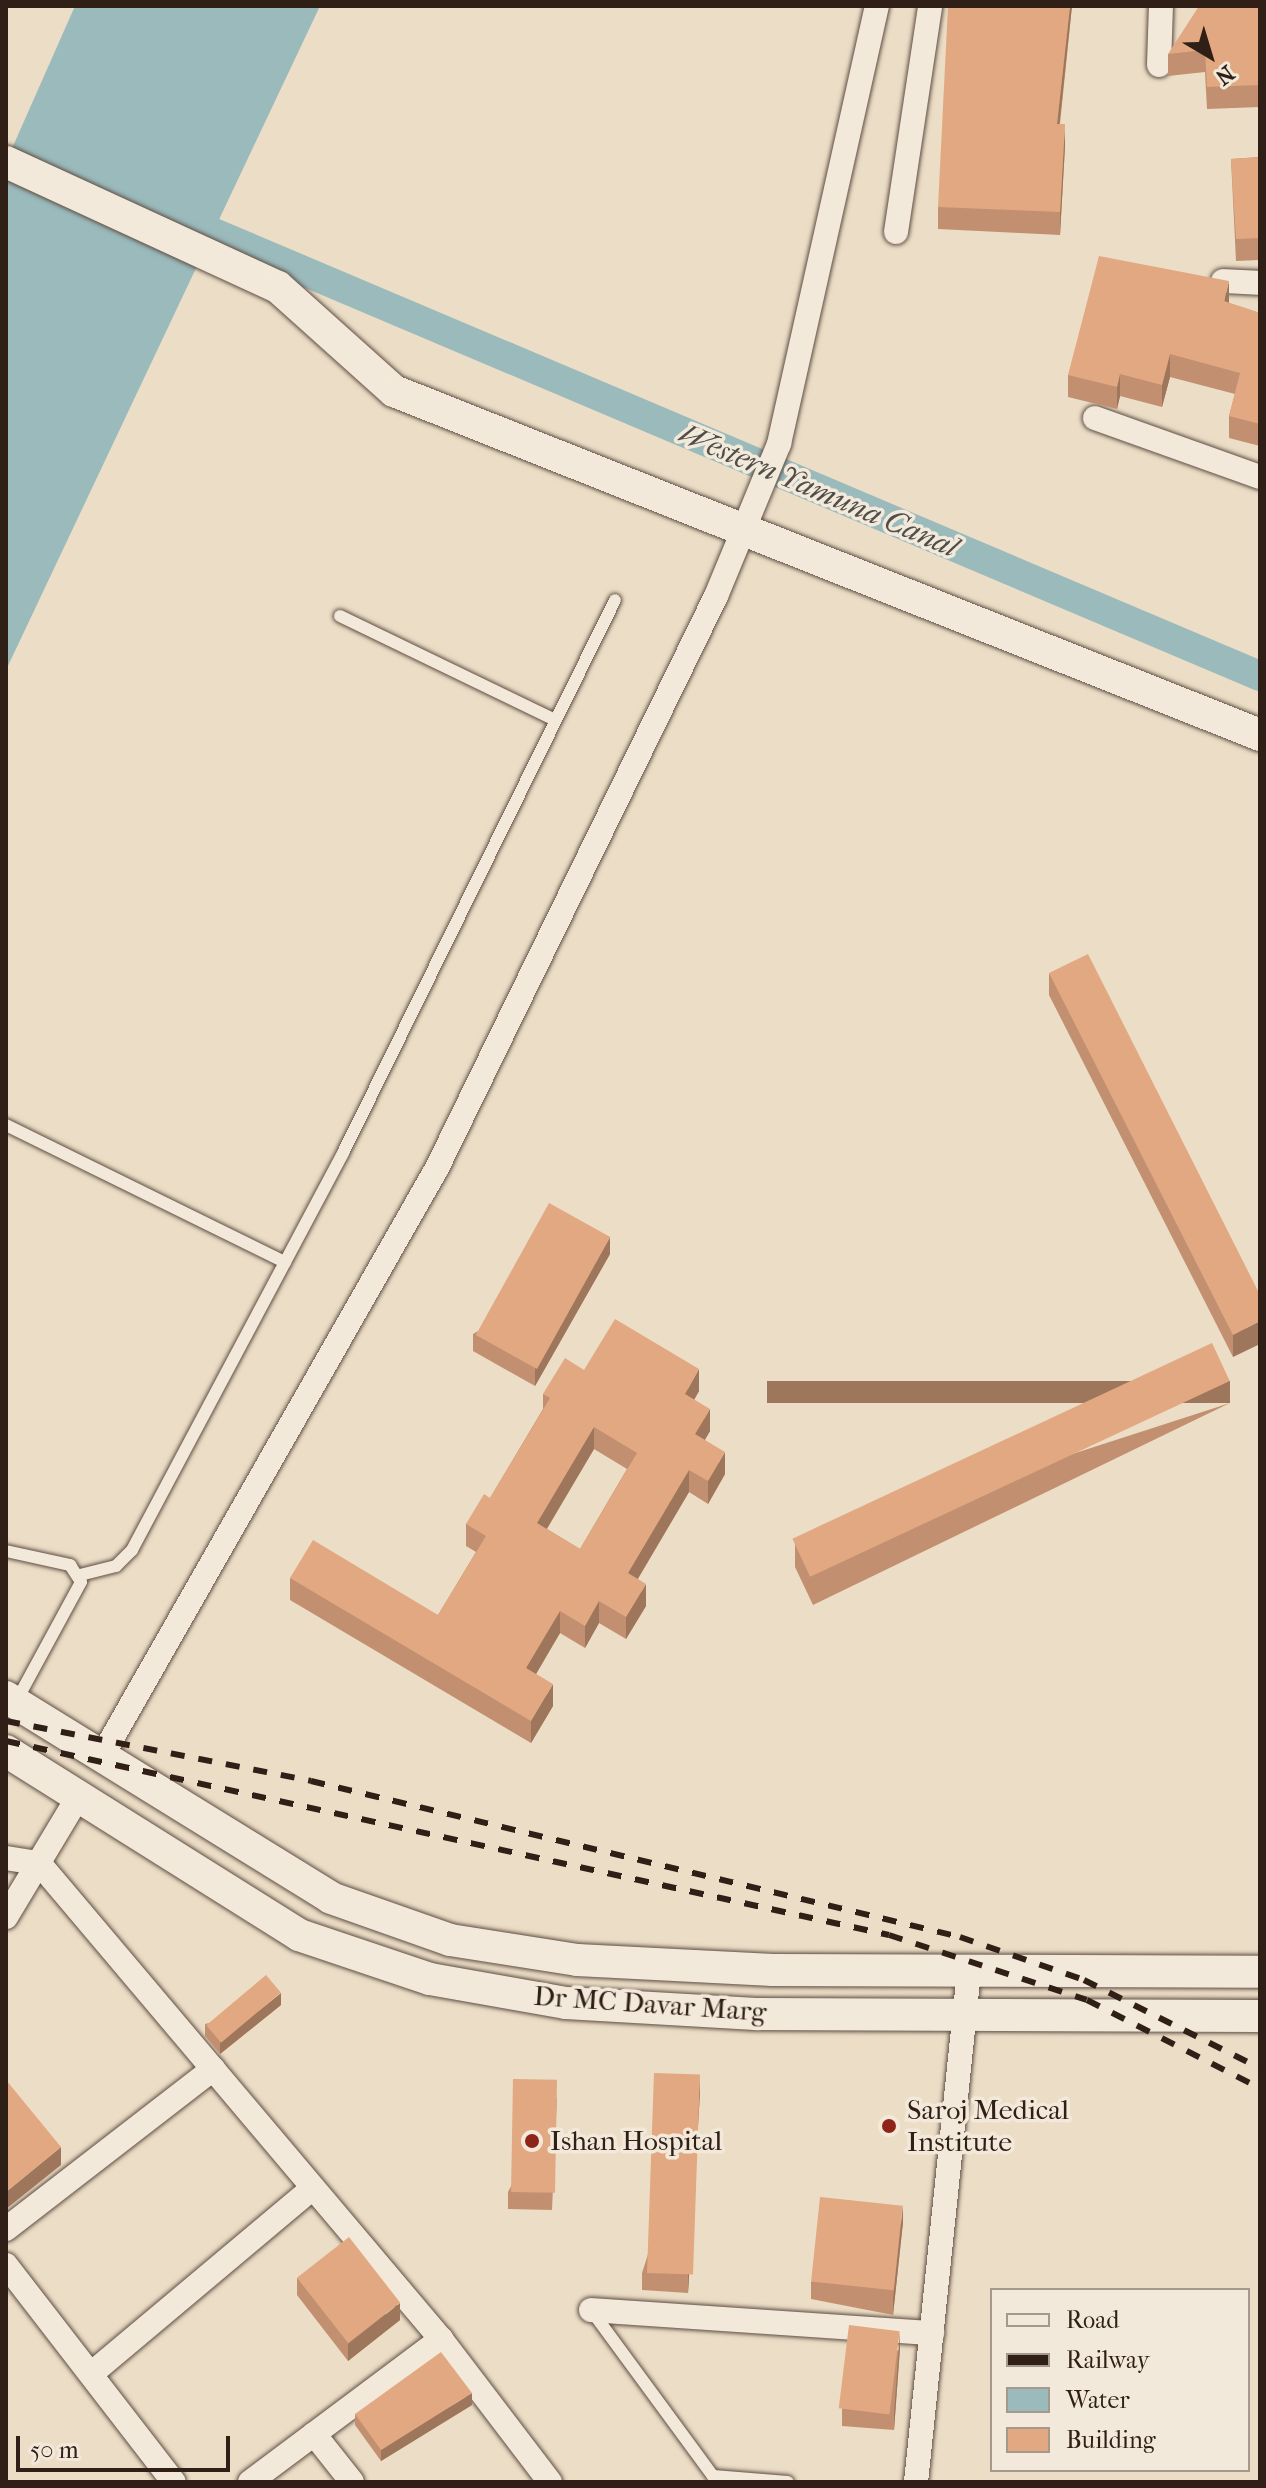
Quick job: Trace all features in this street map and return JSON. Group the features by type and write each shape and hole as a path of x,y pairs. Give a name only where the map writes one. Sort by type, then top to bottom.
{"street":[{"path":"102,1756 437,1168 716,596 779,444 877,6"},
{"path":"896,232 930,6"},
{"path":"1159,65 1161,6"},
{"path":"6,162 278,287 344,345 372,375 423,404 744,527 1260,735"},
{"path":"1223,281 1260,283"},
{"path":"1095,418 1260,477"},
{"path":"11,1700 331,1898 450,1940 577,1960 969,1972 1260,1972"},
{"name":"Dr MC Davar Marg","path":"6,1751 299,1935 430,1979 566,2003 964,2015 1260,2016"},
{"path":"6,1917 78,1797"},
{"path":"6,1858 39,1863 213,2069 310,2190 441,2339 550,2482"},
{"path":"916,2482 969,1972"},
{"path":"6,2229 213,2069"},
{"path":"91,2374 310,2190"},
{"path":"6,2265 174,2482"},
{"path":"591,2310 932,2333"},
{"path":"250,2482 441,2339"},
{"path":"314,2434 352,2482"}],"lane":[{"path":"11,1700 80,1575 116,1566 132,1550 285,1262 615,600"},
{"path":"340,616 555,720"},
{"path":"6,1125 285,1262"},
{"path":"6,1551 62,1563 80,1575"},
{"path":"591,2310 713,2476 788,2482"}],"water":[{"path":"75,6 320,6 6,670 6,162"}],"building":[{"path":"948,6 1070,6 1057,124 1065,124 1060,212 938,207"},
{"path":"1199,6 1260,6 1260,85 1207,87 1205,50 1168,54"},
{"path":"1260,157 1260,238 1236,239 1231,159"},
{"path":"1099,256 1229,281 1224,301 1260,313 1260,424 1229,416 1240,373 1170,354 1162,385 1120,374 1117,387 1068,375"},
{"path":"1088,954 1260,1295 1260,1321 1233,1335 1049,973"},
{"path":"549,1203 610,1237 537,1369 476,1335"},
{"path":"615,1319 699,1369 685,1394 710,1409 695,1434 725,1452 708,1481 689,1470 628,1573 646,1584 626,1617 599,1601 585,1626 560,1611 526,1668 553,1684 531,1721 290,1578 313,1540 438,1615 486,1536 466,1524 484,1494 490,1498 550,1398 543,1394 565,1358 584,1370","holes":["594,1427 637,1453 580,1549 537,1523"]},
{"path":"1212,1343 1230,1381 810,1577 792,1539"},
{"path":"266,1975 281,1993 221,2043 206,2025"},
{"path":"654,2073 700,2075 693,2274 647,2273"},
{"path":"513,2079 557,2080 555,2193 511,2192"},
{"path":"6,2080 61,2147 6,2192"},
{"path":"820,2197 903,2206 894,2290 811,2282"},
{"path":"349,2237 400,2302 348,2343 297,2278"},
{"path":"849,2325 900,2331 889,2415 839,2408"},
{"path":"441,2352 472,2393 381,2450 355,2414"}],"waterway":[{"name":"Western Yamuna Canal","path":"176,217 1260,676"}],"railway":[{"path":"6,1721 311,1781 960,1937 1084,1980 1260,2068"},
{"path":"6,1741 889,1935 1087,2000 1260,2088"}],"place":[{"name":"Saroj Medical Institute","path":"889,2126"},
{"name":"Ishan Hospital","path":"532,2141"}]}
